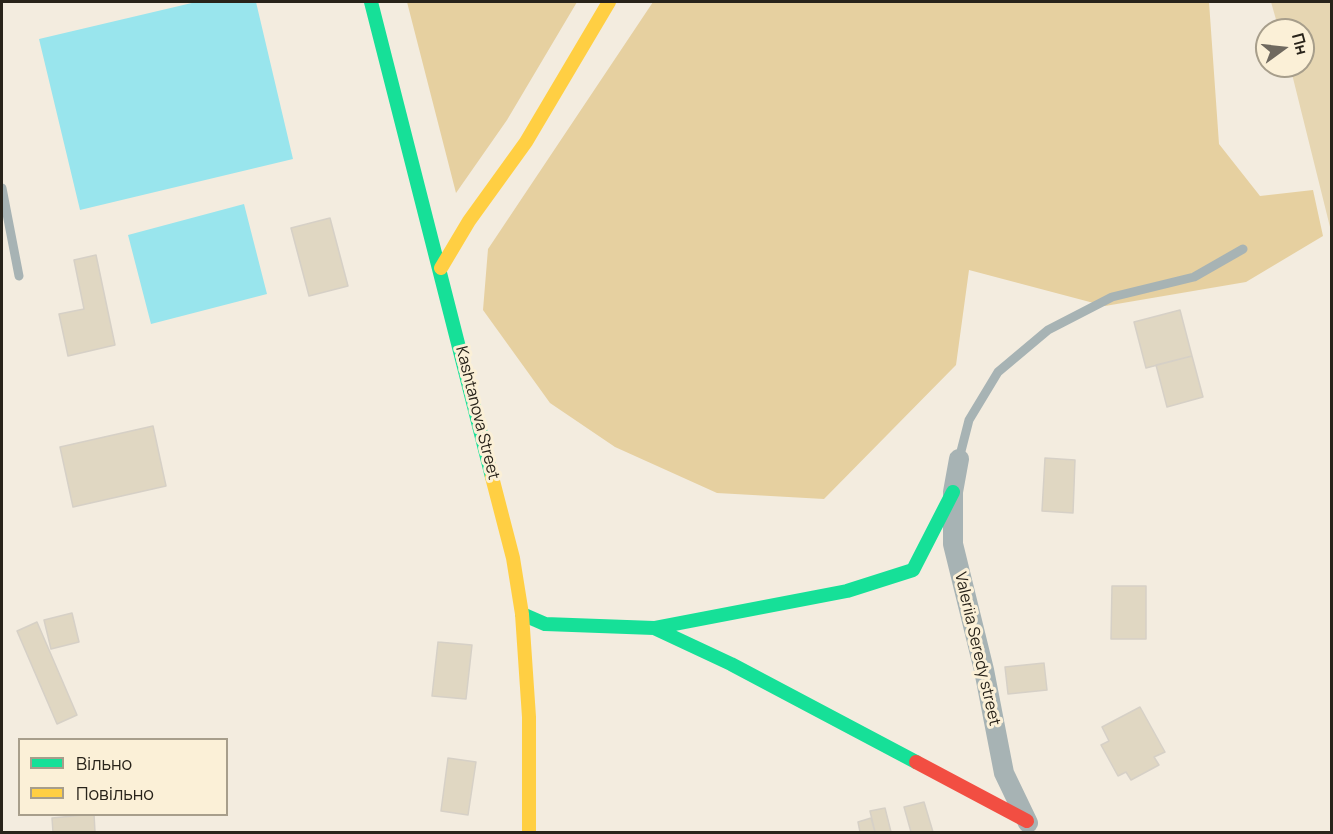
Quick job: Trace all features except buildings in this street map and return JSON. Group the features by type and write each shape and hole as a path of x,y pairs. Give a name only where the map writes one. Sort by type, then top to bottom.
{"street":[{"name":"Kashtanova Street","path":"371,2 441,268 513,558 522,614 529,717 529,832"},
{"path":"441,268 469,221 526,142 609,2"},
{"name":"Valeriia Seredy street","path":"959,459 953,492 953,544 984,669 1004,773 1029,827"},
{"path":"522,614 545,624 654,628 759,610 836,593 913,570 953,492"},
{"path":"654,628 731,664 1029,827"}],"lane":[{"path":"2,188 19,276"},
{"path":"959,459 969,420 998,372 1048,330 1112,297 1194,277 1244,249"}],"shaded area":[{"path":"407,2 577,2 507,120 456,193"},
{"path":"653,2 1209,2 1219,144 1260,196 1313,190 1323,236 1246,282 1105,306 969,270 956,365 824,499 717,493 615,447 550,403 483,310 488,249"},
{"path":"1271,2 1331,2 1331,231 1293,78 1315,78 1315,18 1276,18"}],"water":[{"path":"196,2 256,2 293,159 80,210 39,39"},
{"path":"244,204 267,294 151,324 128,235"}],"traffic: fast":[{"path":"371,2 492,477"},
{"path":"522,614 545,624 654,628 847,591 913,570 953,492"},
{"path":"654,628 731,664 916,762"}],"traffic: slow":[{"path":"441,268 469,221 526,142 609,2"},
{"path":"492,477 513,558 522,614 529,717 529,832"}],"traffic: jam":[{"path":"916,762 1027,821"}]}
